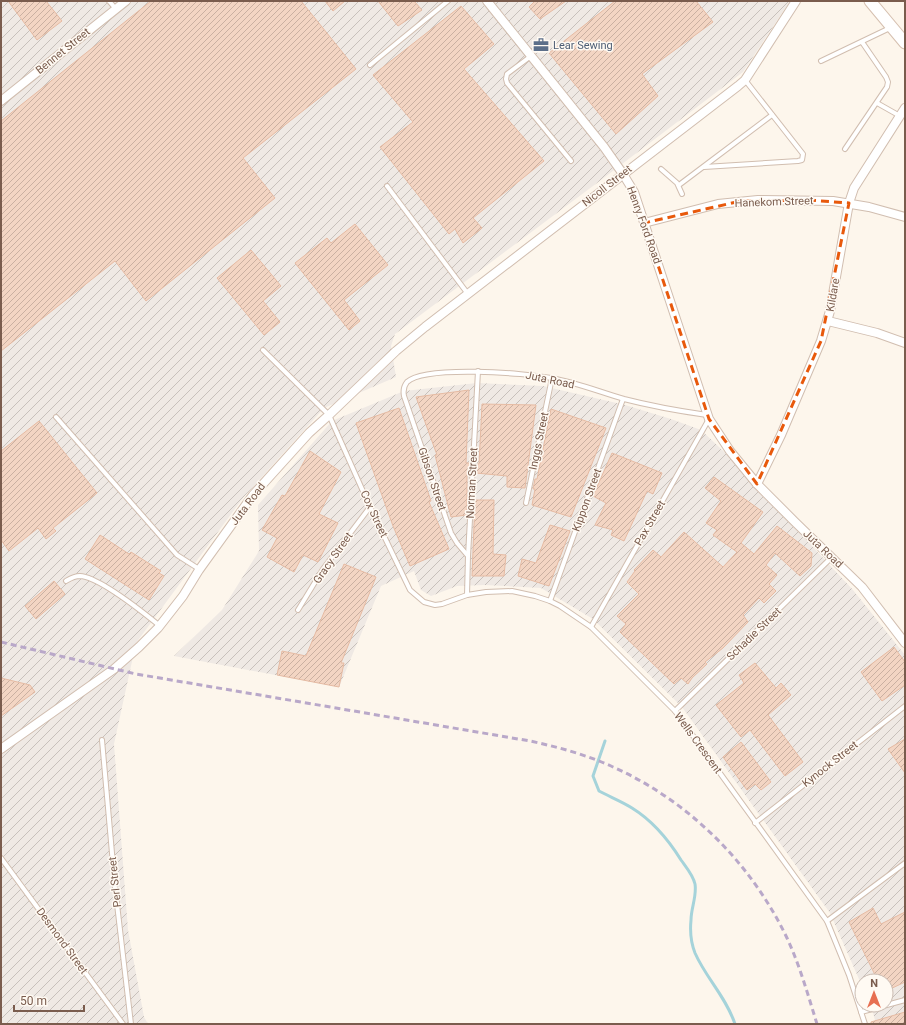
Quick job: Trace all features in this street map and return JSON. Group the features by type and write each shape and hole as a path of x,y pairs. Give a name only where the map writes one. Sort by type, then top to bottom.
{"street":[{"name":"Bennet Street","path":"1,101 126,1"},
{"name":"Henry Ford Road","path":"487,1 604,147 634,192 708,417"},
{"name":"Nicoll Street","path":"396,351 745,80 796,1"},
{"path":"870,1 905,43"},
{"name":"Kildare","path":"757,484 796,399 828,321 849,203 854,188 905,108"},
{"name":"Hanekom Street","path":"644,223 718,204 741,201 834,201 869,207 905,217"},
{"path":"828,321 877,333 905,343"},
{"name":"Juta Road","path":"1,749 114,669 160,626 183,596 253,495 309,433 396,351"},
{"name":"Juta Road","path":"708,417 730,451 757,484 862,587 905,643"}],"lane":[{"path":"109,1 116,9"},
{"path":"370,65 446,2"},
{"path":"822,61 892,27"},
{"path":"845,149 877,103 887,87 888,82 862,42"},
{"path":"531,56 507,74 507,83 571,161"},
{"path":"704,166 802,160 803,154 745,80"},
{"path":"877,103 900,116"},
{"path":"679,185 772,115"},
{"path":"660,168 679,185 682,194"},
{"path":"387,186 468,294"},
{"path":"264,350 329,415"},
{"name":"Juta Road","path":"404,396 403,390 407,382 415,378 430,375 478,371 522,374 552,378 624,399 708,417"},
{"name":"Norman Street","path":"467,595 478,371"},
{"name":"Inggs Street","path":"526,503 552,378"},
{"name":"Gibson Street","path":"404,396 450,533 468,556"},
{"name":"Kippon Street","path":"550,601 624,399"},
{"name":"Cox Street","path":"329,415 370,508 410,590 419,599 430,604"},
{"path":"56,417 177,554 200,570"},
{"name":"Pax Street","path":"591,627 708,417"},
{"name":"Gracy Street","path":"298,610 323,569 370,508"},
{"name":"Schadie Street","path":"675,711 832,557"},
{"path":"66,582 73,577 80,576 94,580 136,607 160,626"},
{"name":"Wells Crescent","path":"430,604 442,604 467,595 486,592 512,591 550,601 591,627 675,711 827,921 854,990"},
{"name":"Kynock Street","path":"755,823 905,706"},
{"name":"Perl Street","path":"102,740 115,887 131,1024"},
{"name":"Desmond Street","path":"1,858 123,1024"},
{"path":"827,921 905,864"},
{"path":"894,1003 905,1000"},
{"name":"Wells Crescent","path":"861,1013 865,1024"}],"highlighted area":[{"path":"808,200 849,203 821,341 757,484 709,419 644,223 741,201"}],"shaded area":[{"path":"1,1 790,1 743,72 395,334 391,346 396,377 324,408 243,498 136,643 114,744 128,930 144,1017 148,1024 1,1024"},
{"path":"477,383 543,386 625,405 701,430 737,464 853,590 905,655 905,1024 876,1024 873,1013 894,1013 894,973 856,973 830,913 682,707 593,619 541,588 485,585 457,586 431,596 421,590 414,571 381,586 339,687 174,656 222,610 259,551 258,505 332,421 404,391"}],"building":[{"path":"8,1 46,1 62,21 37,40"},
{"path":"151,1 301,1 356,69 243,158 275,198 146,301 115,261 1,351 1,121"},
{"path":"325,1 345,1 333,11"},
{"path":"378,1 414,1 422,10 398,26"},
{"path":"535,1 566,1 540,19 529,7"},
{"path":"615,1 696,1 713,22 642,74 658,96 616,134 549,53"},
{"path":"461,6 494,44 464,69 544,161 473,218 482,228 463,243 455,229 449,234 380,147 413,122 373,75"},
{"path":"355,224 388,265 344,300 360,321 349,330 295,263 327,238 331,243"},
{"path":"251,250 281,286 263,301 280,322 264,335 217,278"},
{"path":"469,390 466,463 470,463 469,472 467,472 467,515 451,517 435,455 437,455 416,397"},
{"path":"482,404 536,405 525,488 507,487 507,476 476,473 477,464 479,464"},
{"path":"399,408 431,501 429,502 449,549 410,566 393,526 356,423"},
{"path":"551,409 606,428 571,517 532,505 535,489 533,489 535,479 537,479"},
{"path":"39,421 97,493 53,528 56,531 46,539 38,528 9,551 1,540 1,451"},
{"path":"310,451 341,472 319,514 338,523 318,562 303,555 294,572 267,557 277,538 262,530 282,495 285,496"},
{"path":"612,453 662,473 653,494 647,491 624,541 611,535 613,530 595,525 606,503 593,496"},
{"path":"714,477 763,512 741,543 754,554 777,526 812,553 811,566 800,576 775,553 766,565 777,575 769,584 776,591 764,603 759,598 743,615 748,622 723,648 705,662 707,664 692,678 688,684 681,678 674,684 620,632 626,624 617,616 639,594 627,582 635,571 634,570 653,550 661,557 684,532 723,567 737,552 713,535 717,530 706,523 721,501 705,488"},
{"path":"475,500 494,500 493,554 506,555 504,576 472,576"},
{"path":"550,525 570,531 549,586 518,576 522,559 536,563"},
{"path":"100,535 129,554 131,552 161,571 159,573 164,576 149,600 85,559"},
{"path":"344,564 376,577 341,663 344,663 339,687 277,675 282,651 306,656"},
{"path":"54,581 65,594 36,619 25,606"},
{"path":"894,647 905,662 905,685 882,701 861,672"},
{"path":"755,663 776,688 781,683 791,695 768,715 803,762 785,776 750,730 741,737 716,705 744,683 739,675"},
{"path":"1,678 30,685 35,692 1,716"},
{"path":"905,739 905,773 888,749"},
{"path":"741,742 771,782 761,790 755,784 747,790 723,757"},
{"path":"873,908 881,924 905,912 905,982 894,987 894,973 874,973 849,922"},
{"path":"905,1012 905,1024 871,1024 871,1022"}],"waterway":[{"path":"605,741 593,776 599,791 624,803 647,819 660,831 691,874 695,884 695,898 691,916 691,936 695,953 721,996 735,1024"}],"railway":[{"path":"1,642 136,674 530,741 572,752 613,767 641,781 692,816 715,837 736,860 755,884 787,938 800,970 817,1024"}],"place":[{"name":"Lear Sewing","path":"541,45"}]}
